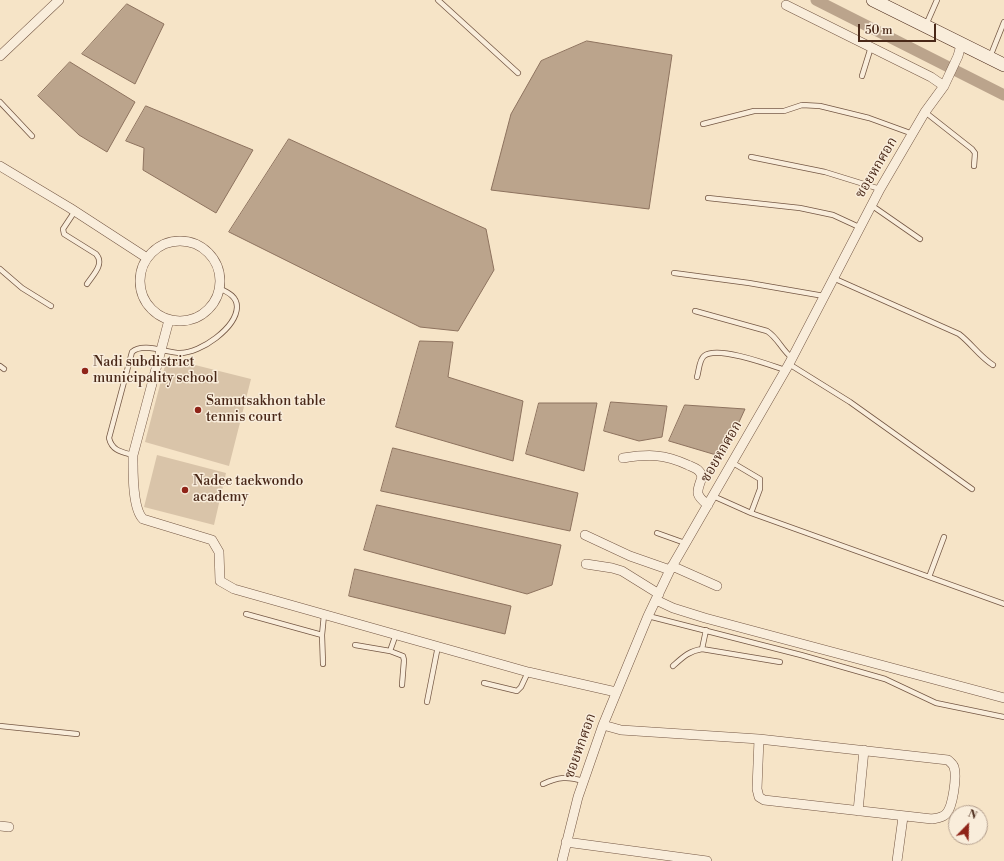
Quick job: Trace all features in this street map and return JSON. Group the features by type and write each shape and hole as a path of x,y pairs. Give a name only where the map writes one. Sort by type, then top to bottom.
{"street":[{"path":"0,56 59,0"},
{"path":"873,0 926,27 960,50 989,58 1004,66"},
{"path":"786,5 871,46 931,77 944,86"},
{"name":"ซอยหกศอก","path":"562,861 570,843 583,781 607,726 616,692 685,543 708,505 716,497 736,464 790,365 859,227 926,112 944,86 960,50"},
{"path":"0,166 75,210 147,258"},
{"path":"180,242 195,244 202,248 213,259 219,273 219,288 214,302 198,317 184,321 169,320 155,313 150,308 142,294 140,287 141,272 147,258 165,244 180,242"},
{"path":"169,320 133,455 137,506 139,515 143,519 212,540 219,552 220,581 225,585 246,593 528,672 616,692"},
{"path":"623,458 644,454 661,455 697,469 702,477 697,494 698,497 708,505"},
{"path":"585,535 630,556 673,568 717,586"},
{"path":"586,564 622,571 673,608 1004,698"},
{"path":"607,726 621,730 759,739 948,760 952,764 955,772 953,799 946,814 940,818 932,819 903,817 764,800 759,796 757,789 759,739"},
{"path":"858,811 864,750"},
{"path":"897,861 903,817"},
{"path":"570,843 707,861"}],"lane":[{"path":"438,0 518,73"},
{"path":"926,27 937,0"},
{"path":"989,58 1004,22"},
{"path":"862,76 871,46"},
{"path":"0,102 32,136"},
{"path":"703,124 754,111 784,111 802,105 820,106 869,118 913,134"},
{"path":"926,112 972,149 975,153 974,166"},
{"path":"751,158 825,172 880,189"},
{"path":"708,198 800,208 832,215 859,227"},
{"path":"871,205 920,239"},
{"path":"75,210 63,229 64,234 100,258 100,264 87,284"},
{"path":"0,269 22,288 51,306"},
{"path":"674,273 750,283 824,296"},
{"path":"833,278 959,334 981,357 992,365"},
{"path":"133,455 116,450 111,445 110,438 132,352 136,348 143,348 181,353 194,350 210,342 233,321 237,310 237,302 232,294 219,288"},
{"path":"695,311 767,331 774,335 790,365"},
{"path":"697,376 702,359 705,355 712,352 790,365 850,402 972,489"},
{"path":"736,464 760,479 761,484 751,513"},
{"path":"716,497 751,513 1004,604"},
{"path":"657,533 685,543"},
{"path":"929,577 944,537"},
{"path":"246,614 322,635"},
{"path":"323,664 322,635 324,614"},
{"path":"652,617 801,655 885,679 936,703 1004,717"},
{"path":"702,649 706,630"},
{"path":"390,651 396,634"},
{"path":"355,645 390,651 403,656 402,685"},
{"path":"427,702 438,646"},
{"path":"673,666 692,651 702,649 780,662"},
{"path":"484,683 517,690 521,687 528,672"},
{"path":"0,726 77,734"},
{"path":"543,784 560,777 571,777 583,781"}],"shaded area":[{"path":"127,4 164,24 135,84 82,54"},
{"path":"587,41 672,55 649,209 491,190 511,114 541,61"},
{"path":"70,62 135,102 107,152 79,135 38,96"},
{"path":"146,106 253,150 216,213 143,170 144,148 126,141"},
{"path":"289,139 486,229 494,270 458,331 420,327 229,232"},
{"path":"420,341 453,342 448,377 523,401 513,461 396,427"},
{"name":"Samutsakhon table tennis court","path":"167,358 251,379 229,466 145,442"},
{"path":"611,402 667,406 662,437 639,441 604,431"},
{"path":"539,403 597,403 584,471 526,454"},
{"path":"685,405 745,409 723,457 669,441"},
{"path":"393,448 578,493 570,531 381,491"},
{"name":"Nadee taekwondo academy","path":"157,455 226,473 214,525 144,507"},
{"path":"377,505 561,545 552,585 527,594 364,550"},
{"path":"355,569 511,606 505,634 349,596"}],"waterway":[{"path":"816,0 1004,95"}],"place":[{"name":"Nadi subdistrict municipality school","path":"85,371"},
{"name":"Samutsakhon table tennis court","path":"198,410"},
{"name":"Nadee taekwondo academy","path":"185,490"}]}
